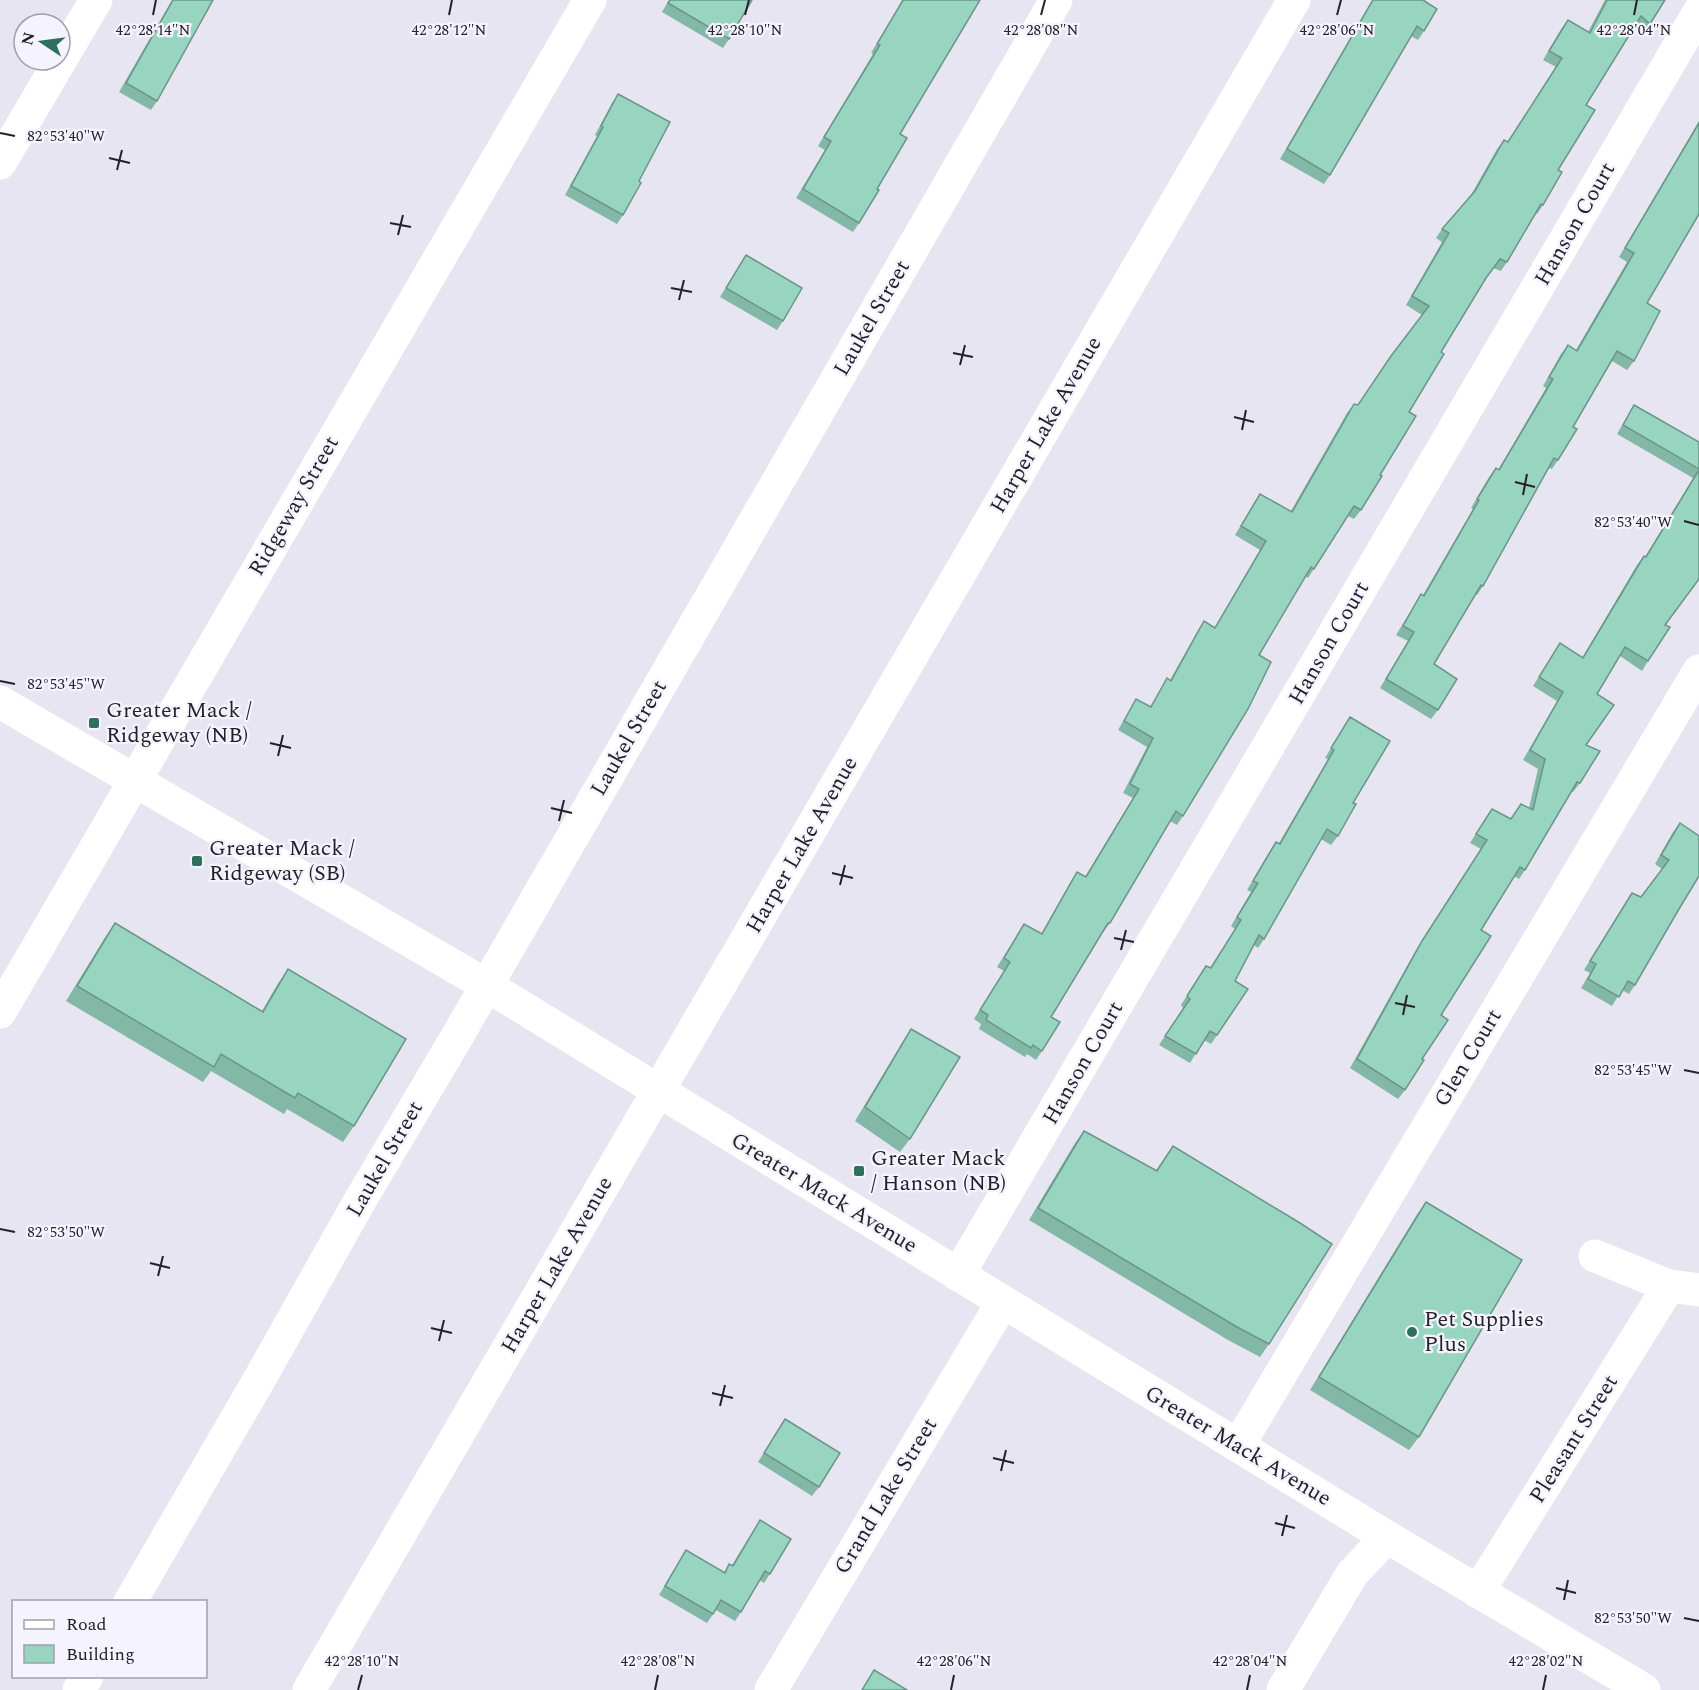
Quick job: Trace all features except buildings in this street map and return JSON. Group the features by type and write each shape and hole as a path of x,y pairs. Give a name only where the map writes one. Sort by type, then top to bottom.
{"street":[{"path":"0,163 96,0"},
{"name":"Ridgeway Street","path":"0,1012 590,0"},
{"name":"Laukel Street","path":"131,1600 1056,0"},
{"name":"Harper Lake Avenue","path":"309,1690 1294,0"},
{"name":"Hanson Court","path":"958,1275 1699,12"},
{"name":"Glen Court","path":"1238,1446 1699,671"},
{"name":"Greater Mack Avenue","path":"0,702 486,985 1002,1303 1644,1690"},
{"path":"1595,1256 1684,1288"},
{"name":"Pleasant Street","path":"1478,1592 1684,1288"},
{"name":"Grand Lake Street","path":"771,1690 1002,1303"},
{"path":"1283,1690 1352,1574 1387,1537"}],"place":[{"name":"Greater Mack / Ridgeway (NB)","path":"94,723"},
{"name":"Greater Mack / Ridgeway (SB)","path":"197,861"},
{"name":"Greater Mack / Hanson (NB)","path":"859,1171"},
{"name":"Pet Supplies Plus","path":"1412,1332"}]}
